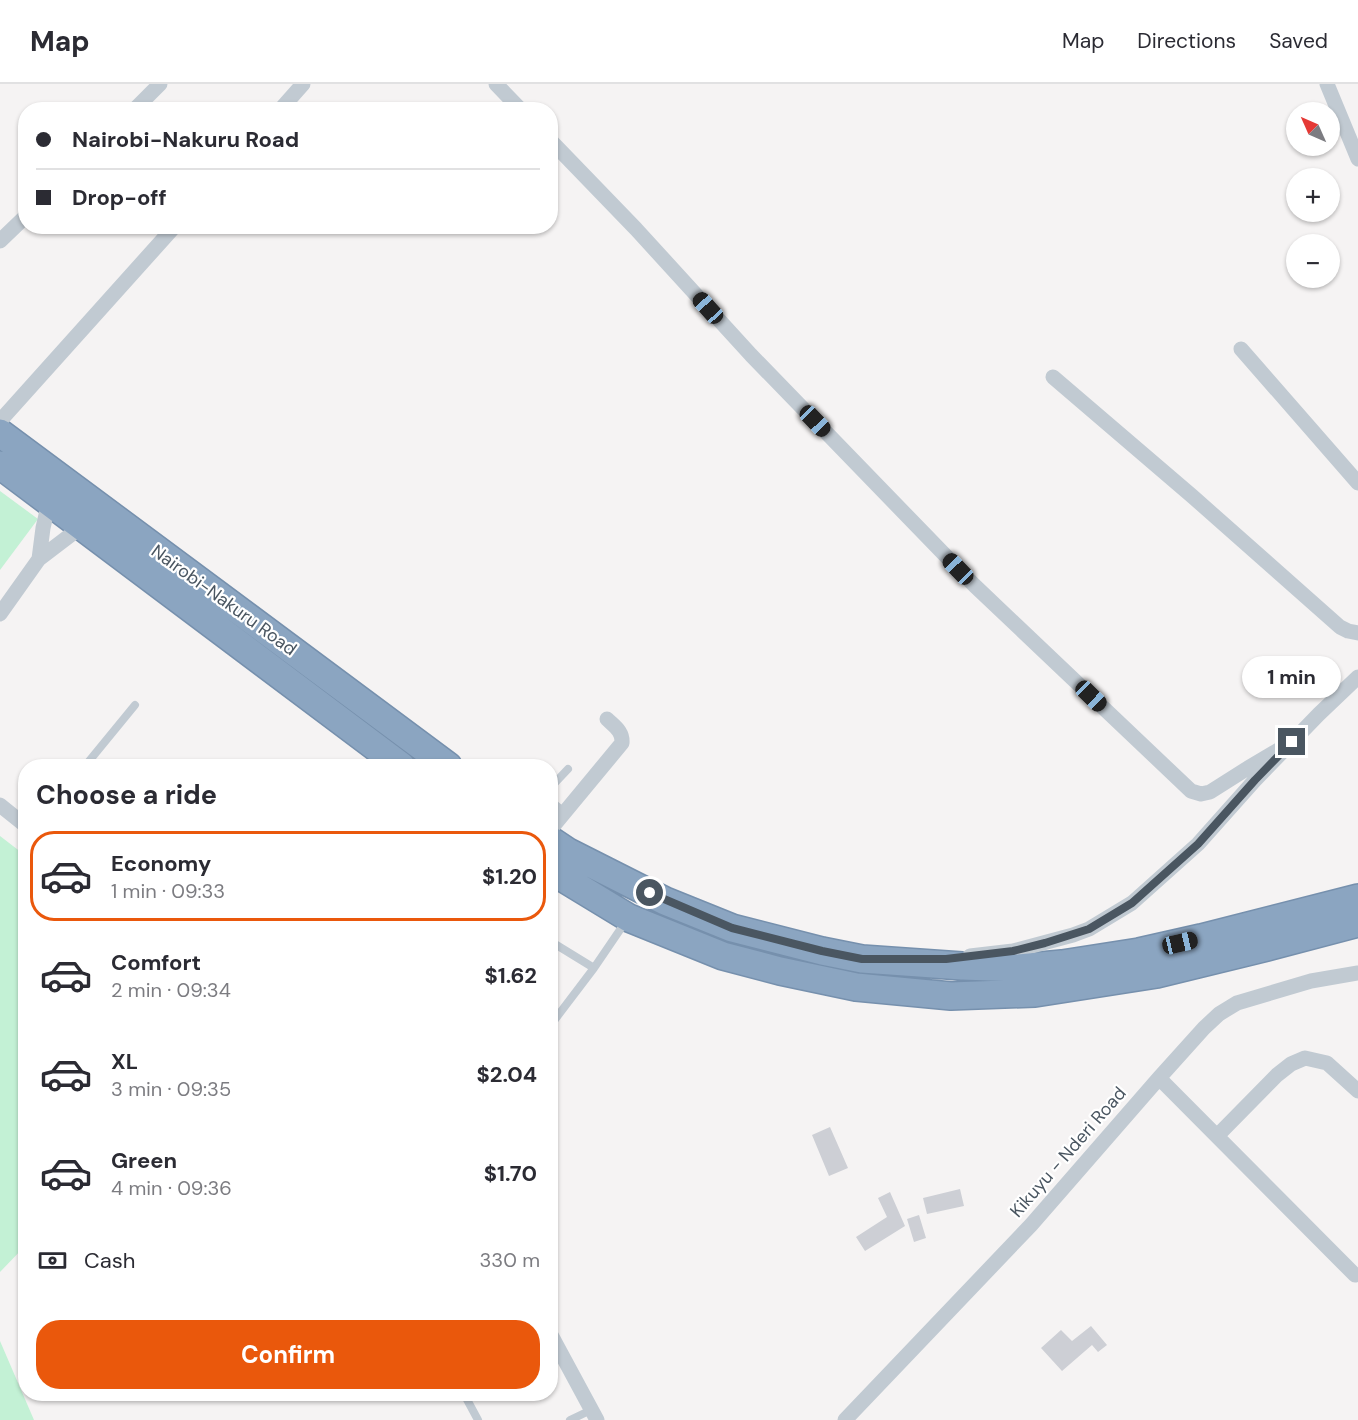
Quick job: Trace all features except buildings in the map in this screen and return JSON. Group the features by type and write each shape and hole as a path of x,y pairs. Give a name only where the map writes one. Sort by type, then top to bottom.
{"highway":[{"name":"Nairobi-Nakuru Road","path":"0,434 439,759"},
{"path":"0,465 392,759"},
{"path":"558,845 666,901 732,928 862,959 962,966 1019,968 1108,957 1160,947 1358,898"},
{"path":"558,878 629,918 723,956 856,987 951,996 1035,993 1157,974 1358,923"}],"street":[{"path":"142,102 160,84"},
{"path":"287,102 303,84"},
{"path":"496,84 513,102"},
{"path":"1327,84 1358,159"},
{"path":"558,148 752,355 974,585 1191,791 1201,794 1210,792 1292,742"},
{"path":"0,241 18,224"},
{"path":"0,421 168,234"},
{"path":"1242,350 1358,483"},
{"path":"1053,377 1340,627 1348,632 1358,633"},
{"path":"39,559 49,502"},
{"path":"0,614 39,559 81,527"},
{"path":"862,959 946,959 1013,951 1089,929 1132,903 1190,850 1358,676"},
{"path":"558,821 622,743 622,736 607,719"},
{"path":"0,805 18,820"},
{"name":"Kikuyu - Nderi Road","path":"845,1420 1031,1224 1204,1028 1220,1014 1237,1003 1311,981 1358,973"},
{"path":"1217,1136 1277,1074 1305,1058 1327,1063 1358,1091"},
{"path":"1159,1078 1355,1275"},
{"path":"558,1348 594,1415"}],"lane":[{"path":"92,759 135,705"},
{"path":"558,780 568,770"},
{"path":"558,807 565,813"},
{"path":"558,1015 629,918"},
{"path":"558,946 594,968"},
{"path":"468,1401 478,1420"},
{"path":"570,1420 594,1415"}],"green space":[{"path":"0,491 38,519 0,570"},
{"path":"0,836 18,850 18,1253 0,1272"},
{"path":"0,1341 18,1383 18,1401 26,1401 34,1420 0,1420"}],"route":[{"path":"650,893 732,928 862,959 946,959 1013,951 1089,929 1132,903 1198,844 1292,742"}]}
